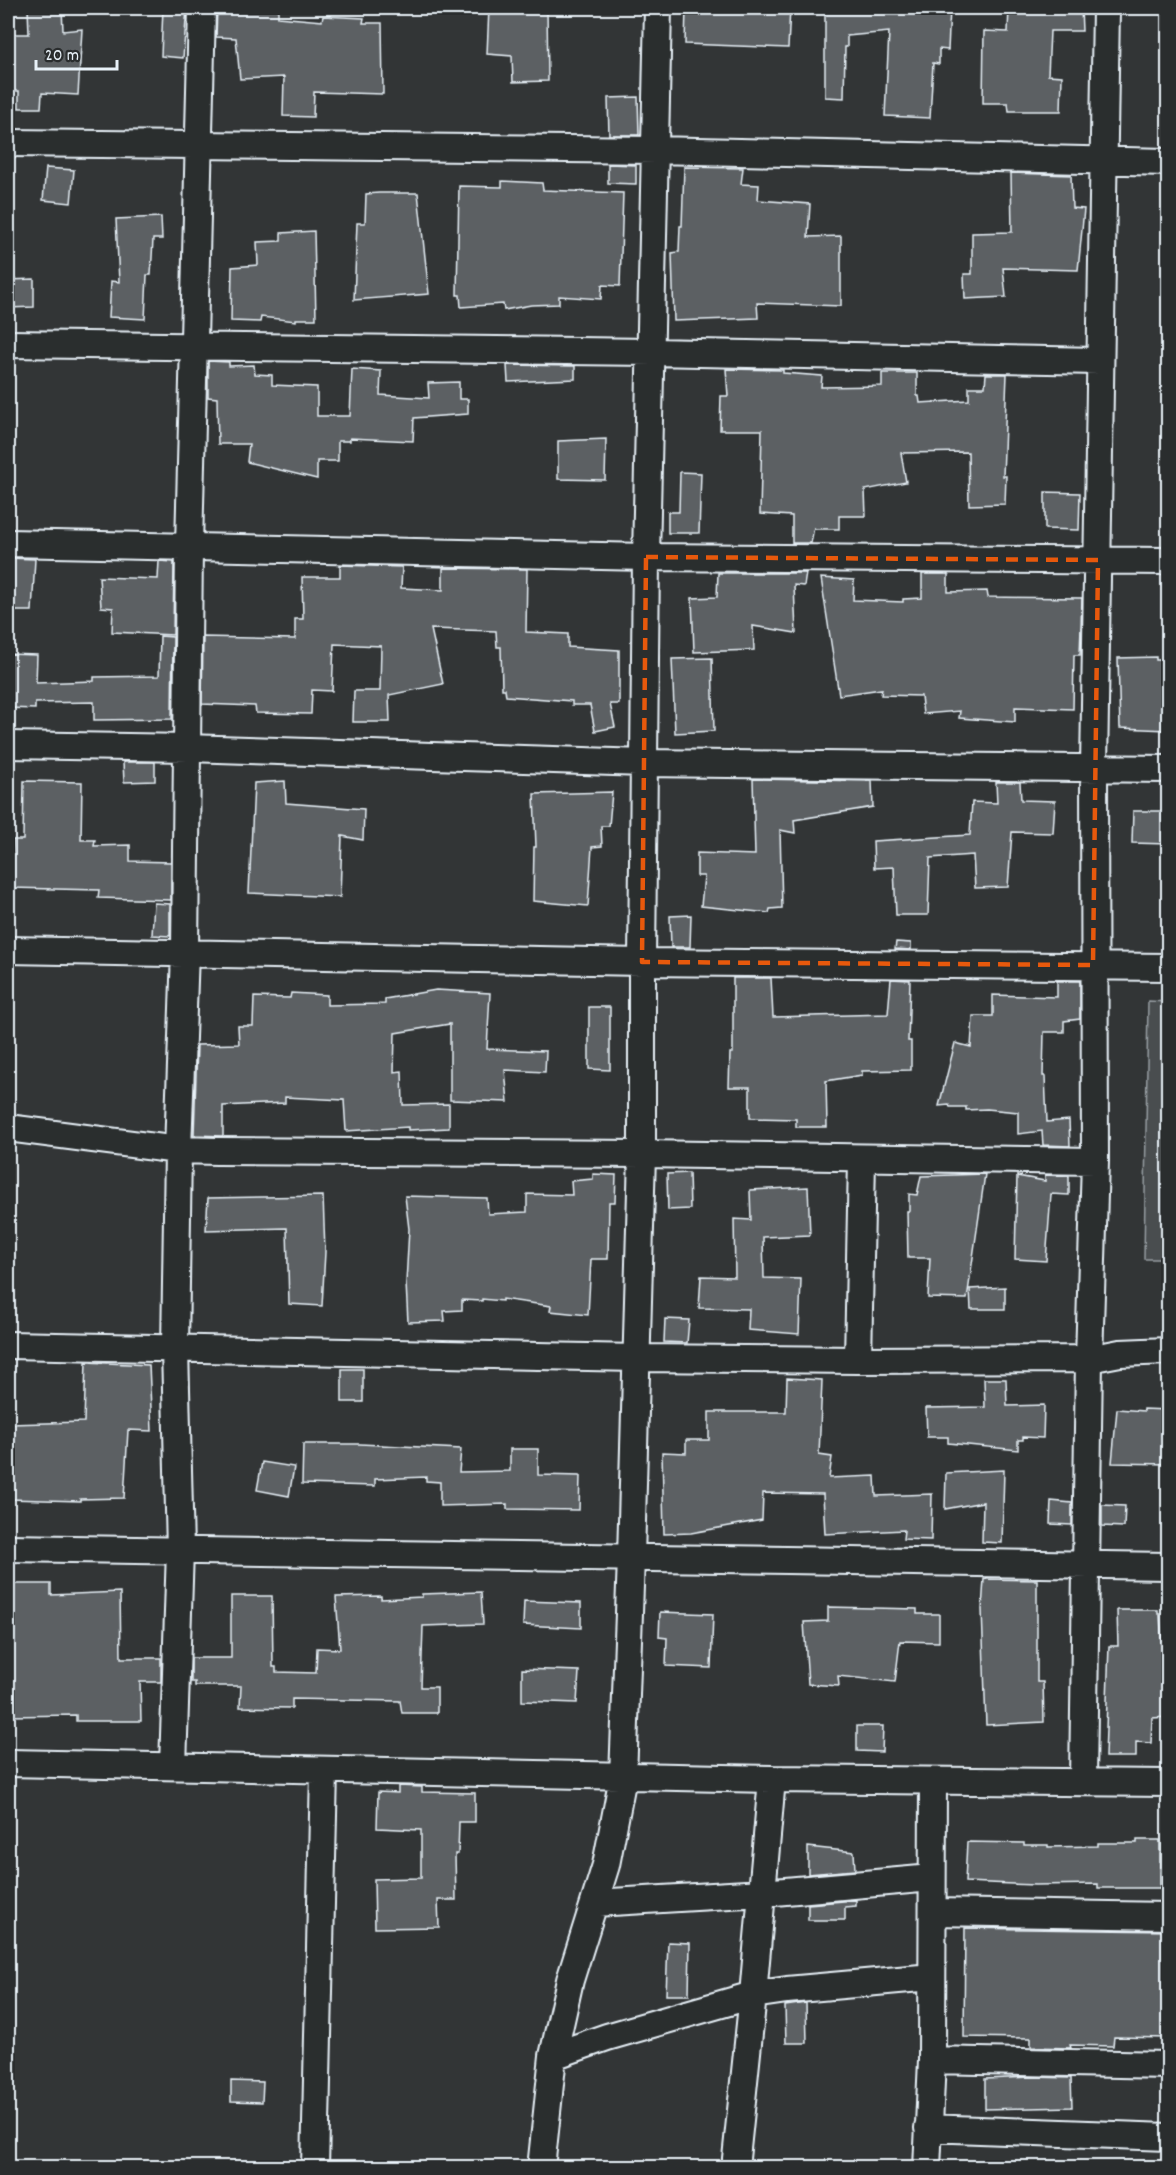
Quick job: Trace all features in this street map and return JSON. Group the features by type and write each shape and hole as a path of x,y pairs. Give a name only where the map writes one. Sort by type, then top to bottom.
{"street":[{"path":"173,1766 180,1550 175,1349 178,1150 185,952 189,547 202,8"},
{"path":"541,2168 553,2056 570,1980 595,1903 614,1833 623,1776 642,1154 645,557 652,352 658,8"},
{"path":"1083,1781 1085,1564 1095,1161 1094,768 1106,8"},
{"path":"8,143 655,150 1168,162"},
{"path":"8,344 652,352 1099,361"},
{"path":"8,543 645,557 1168,561"},
{"path":"8,745 188,748 644,762 1168,769"},
{"path":"8,950 642,962 1168,966"},
{"path":"8,1128 178,1150 1095,1161"},
{"path":"858,1360 862,1159"},
{"path":"8,1345 637,1358 858,1360 1089,1359 1120,1353 1168,1351"},
{"path":"8,1548 1168,1566"},
{"path":"8,1763 772,1779 1168,1783"},
{"path":"315,2168 324,1771"},
{"path":"735,2168 763,1893 772,1779"},
{"path":"927,2168 932,2060 933,1781"},
{"path":"595,1903 763,1893 932,1878"},
{"path":"933,1912 1168,1916"},
{"path":"553,2056 607,2037 753,1995 932,1977"},
{"path":"932,2060 1168,2065"},
{"path":"928,2128 1168,2137"}],"highlighted area":[{"path":"646,557 1098,560 1093,965 642,962"}],"shaded area":[{"path":"1148,1001 1168,1002 1168,1259 1144,1259"}],"building":[{"path":"28,8 62,8 63,31 82,29 78,95 42,93 41,108 19,108 19,91 8,91 8,34 29,34"},
{"path":"163,8 187,8 183,58 161,56"},
{"path":"217,8 278,8 278,17 322,21 323,16 364,18 363,23 382,23 383,94 314,92 313,117 283,116 284,77 240,79 236,38 216,37"},
{"path":"489,8 547,8 548,81 513,82 512,56 487,54"},
{"path":"686,8 790,8 788,48 685,44"},
{"path":"825,8 950,8 948,50 939,49 939,64 933,63 930,118 885,116 889,32 847,36 844,98 825,97"},
{"path":"1009,8 1081,8 1082,31 1050,31 1048,75 1062,76 1061,111 1009,111 1008,103 983,103 984,31 1008,32"},
{"path":"638,97 639,135 609,135 608,98"},
{"path":"608,164 636,165 636,184 608,183"},
{"path":"684,167 743,168 741,184 759,185 758,200 810,204 808,237 841,236 841,306 757,303 758,318 674,321 672,253 679,252"},
{"path":"46,168 74,170 71,203 43,200"},
{"path":"1011,173 1071,175 1072,208 1084,209 1078,270 1003,268 1006,297 965,299 964,274 972,274 972,233 1012,232"},
{"path":"502,181 542,183 543,190 623,193 620,286 602,285 601,299 559,296 559,304 531,305 504,310 503,304 461,307 460,295 457,295 459,186 502,187"},
{"path":"418,193 429,294 354,300 357,223 365,223 366,194"},
{"path":"161,217 162,239 153,239 151,275 147,275 145,319 109,317 111,281 119,282 116,219"},
{"path":"314,231 316,319 296,319 296,321 261,317 260,322 231,321 232,267 258,265 257,242 281,241 281,233"},
{"path":"34,279 34,307 8,308 8,280"},
{"path":"208,361 229,362 229,366 254,365 255,374 272,375 272,385 317,387 317,416 350,416 352,369 381,371 380,395 429,398 428,383 459,382 459,399 468,399 468,414 414,418 413,441 350,438 350,441 338,441 338,461 317,461 317,479 247,462 249,444 218,444 217,398 208,397"},
{"path":"507,365 575,366 575,379 508,382"},
{"path":"726,369 783,370 783,373 822,376 821,387 882,386 882,373 917,373 917,396 919,396 920,403 969,400 969,387 985,387 986,374 1007,374 1003,476 1006,476 1005,504 969,505 968,452 901,453 906,482 865,490 866,516 839,516 839,529 814,529 814,527 811,543 792,543 792,516 760,514 762,430 720,430 721,396 728,396"},
{"path":"606,439 605,480 558,479 558,441"},
{"path":"680,472 701,473 699,533 668,533 668,512 679,512"},
{"path":"1045,492 1080,493 1079,530 1045,529"},
{"path":"8,558 35,559 32,611 8,611"},
{"path":"159,561 174,562 173,635 112,632 113,608 101,607 99,577 158,579"},
{"path":"340,565 402,567 401,588 443,590 443,568 527,569 526,632 568,634 568,647 619,650 619,704 610,704 615,727 595,731 590,705 572,705 572,701 506,696 505,689 502,689 501,647 497,647 496,631 431,629 443,684 389,695 390,722 353,722 354,691 380,691 381,646 334,644 332,691 312,690 311,714 256,713 255,706 202,704 203,637 295,639 295,619 303,619 302,577 340,577"},
{"path":"718,573 806,573 804,586 794,585 796,633 753,626 754,650 694,652 692,598 717,597"},
{"path":"922,574 948,574 948,592 987,591 988,597 1082,598 1080,655 1074,655 1073,709 1015,707 1015,722 959,718 960,711 923,714 921,696 881,695 882,689 839,695 821,578 854,580 853,600 903,602 903,599 922,598"},
{"path":"160,636 173,637 172,719 94,720 94,702 35,703 35,709 8,708 8,654 37,655 36,683 94,681 94,677 159,676"},
{"path":"1156,657 1156,660 1168,660 1168,730 1120,728 1118,658"},
{"path":"712,658 714,731 675,733 672,659"},
{"path":"123,762 155,762 155,781 124,782"},
{"path":"753,779 872,781 873,807 794,820 795,833 780,830 782,908 770,909 769,913 701,906 704,876 697,876 697,853 755,855"},
{"path":"24,781 82,782 81,840 95,840 94,846 130,845 130,861 171,862 171,900 98,898 99,890 11,888 13,840 23,840"},
{"path":"285,781 286,803 364,809 363,840 342,836 340,897 249,893 254,783"},
{"path":"996,782 1020,782 1021,800 1055,801 1053,833 1012,832 1008,887 975,888 973,855 930,858 928,915 896,915 894,867 874,868 873,841 970,835 972,802 997,803"},
{"path":"612,792 609,826 601,826 602,846 592,847 588,906 533,901 534,847 536,847 534,794"},
{"path":"1133,811 1168,811 1168,844 1132,843"},
{"path":"154,903 170,904 170,936 152,935"},
{"path":"691,915 690,947 671,947 670,916"},
{"path":"896,942 911,943 911,950 895,949"},
{"path":"733,978 771,978 773,1017 888,1014 891,979 910,980 908,1041 911,1041 911,1070 862,1071 862,1075 826,1081 827,1127 796,1127 796,1119 750,1118 750,1087 729,1087 730,1053 733,1053"},
{"path":"1057,981 1080,981 1080,1019 1064,1021 1064,1032 1044,1032 1043,1076 1045,1076 1047,1122 1069,1120 1070,1146 1043,1145 1042,1131 1018,1134 1018,1112 987,1109 966,1110 966,1107 939,1106 955,1043 971,1047 973,1016 993,1016 993,995 1057,997"},
{"path":"436,990 490,993 487,1049 546,1051 545,1072 505,1070 508,1102 450,1100 450,1024 395,1033 394,1072 402,1071 403,1105 449,1104 449,1128 408,1130 408,1127 346,1131 344,1100 285,1097 285,1103 223,1106 223,1136 194,1135 197,1045 239,1044 238,1026 253,1026 254,997 290,998 291,993 327,995 327,1005 385,1004 385,999"},
{"path":"589,1007 610,1007 610,1070 589,1069"},
{"path":"689,1173 690,1209 668,1210 667,1174"},
{"path":"593,1174 616,1175 615,1202 609,1202 608,1259 591,1259 588,1315 550,1311 551,1306 502,1299 502,1301 482,1299 482,1301 462,1300 462,1310 444,1311 445,1321 408,1322 406,1283 409,1229 405,1196 487,1198 488,1214 527,1212 527,1194 572,1195 571,1181 593,1179"},
{"path":"985,1174 967,1299 928,1298 930,1258 908,1258 909,1194 917,1195 921,1176"},
{"path":"1045,1175 1069,1176 1069,1195 1051,1194 1046,1261 1015,1259 1017,1176 1045,1181"},
{"path":"808,1187 810,1235 763,1237 764,1278 801,1279 799,1334 748,1330 749,1309 699,1308 701,1276 735,1277 734,1219 751,1220 750,1190"},
{"path":"323,1196 325,1252 322,1306 289,1304 287,1228 206,1230 208,1198"},
{"path":"1005,1287 1005,1309 971,1309 970,1289"},
{"path":"665,1319 689,1320 687,1343 664,1342"},
{"path":"86,1362 149,1365 152,1431 128,1430 124,1498 80,1499 80,1501 8,1499 8,1450 11,1450 9,1424 84,1422"},
{"path":"342,1369 363,1369 363,1402 342,1402"},
{"path":"787,1378 822,1380 819,1455 832,1457 829,1478 875,1476 876,1496 932,1494 931,1540 903,1539 904,1530 825,1534 823,1494 763,1493 762,1520 691,1533 664,1534 662,1452 686,1453 686,1440 709,1440 709,1412 786,1412"},
{"path":"984,1379 1006,1379 1007,1406 1044,1405 1043,1438 1023,1437 1023,1440 1018,1440 1018,1450 948,1443 948,1437 927,1437 926,1408 985,1407"},
{"path":"1117,1409 1168,1410 1168,1464 1112,1463"},
{"path":"303,1444 360,1444 461,1449 459,1472 510,1471 510,1449 538,1449 538,1475 580,1476 579,1510 507,1509 507,1504 440,1506 440,1482 426,1481 426,1477 375,1479 375,1486 302,1484"},
{"path":"262,1462 294,1467 289,1496 257,1490"},
{"path":"1004,1470 1002,1543 982,1542 983,1502 945,1509 946,1473"},
{"path":"1051,1501 1072,1503 1072,1525 1050,1524"},
{"path":"1102,1505 1125,1506 1124,1527 1102,1526"},
{"path":"984,1579 1037,1580 1037,1682 1043,1682 1044,1722 986,1725 982,1609"},
{"path":"8,1584 51,1584 51,1595 120,1592 121,1658 161,1658 161,1682 140,1682 141,1721 76,1721 76,1715 8,1716"},
{"path":"481,1592 483,1624 423,1626 421,1687 437,1687 437,1713 402,1713 400,1701 292,1699 292,1708 240,1707 241,1686 195,1686 195,1682 191,1682 191,1658 231,1658 231,1596 272,1596 273,1667 276,1667 276,1672 316,1673 317,1648 340,1649 336,1597 381,1596 381,1599 422,1597 422,1594"},
{"path":"524,1601 581,1603 581,1628 523,1625"},
{"path":"828,1607 917,1609 917,1614 939,1614 939,1642 900,1641 895,1682 838,1676 839,1686 808,1684 804,1622 828,1621"},
{"path":"1117,1610 1158,1610 1160,1614 1164,1681 1168,1681 1168,1717 1152,1718 1151,1743 1136,1742 1136,1757 1105,1757 1109,1646 1118,1646"},
{"path":"660,1612 713,1614 711,1668 666,1666 667,1638 659,1637"},
{"path":"522,1669 579,1671 577,1703 522,1701"},
{"path":"857,1726 883,1726 882,1752 857,1751"},
{"path":"398,1786 422,1787 422,1792 475,1793 475,1822 459,1822 458,1854 455,1854 456,1900 438,1900 439,1927 375,1928 374,1879 421,1878 421,1830 377,1828 378,1792 398,1793"},
{"path":"1137,1840 1160,1840 1160,1888 1098,1888 1098,1884 1035,1885 965,1882 967,1842 1024,1843 1024,1845 1048,1845 1048,1847 1137,1843"},
{"path":"808,1847 854,1852 855,1870 808,1874"},
{"path":"856,1900 856,1906 845,1907 845,1920 808,1920 808,1904"},
{"path":"965,1928 1168,1931 1168,2038 1114,2037 1113,2046 1070,2045 1071,2048 1031,2047 1031,2038 964,2037"},
{"path":"668,1942 690,1943 689,1995 666,1995"},
{"path":"806,2003 807,2043 786,2043 785,2006"},
{"path":"1071,2078 1072,2107 985,2109 985,2079"},
{"path":"231,2081 263,2082 262,2102 231,2101"}]}
